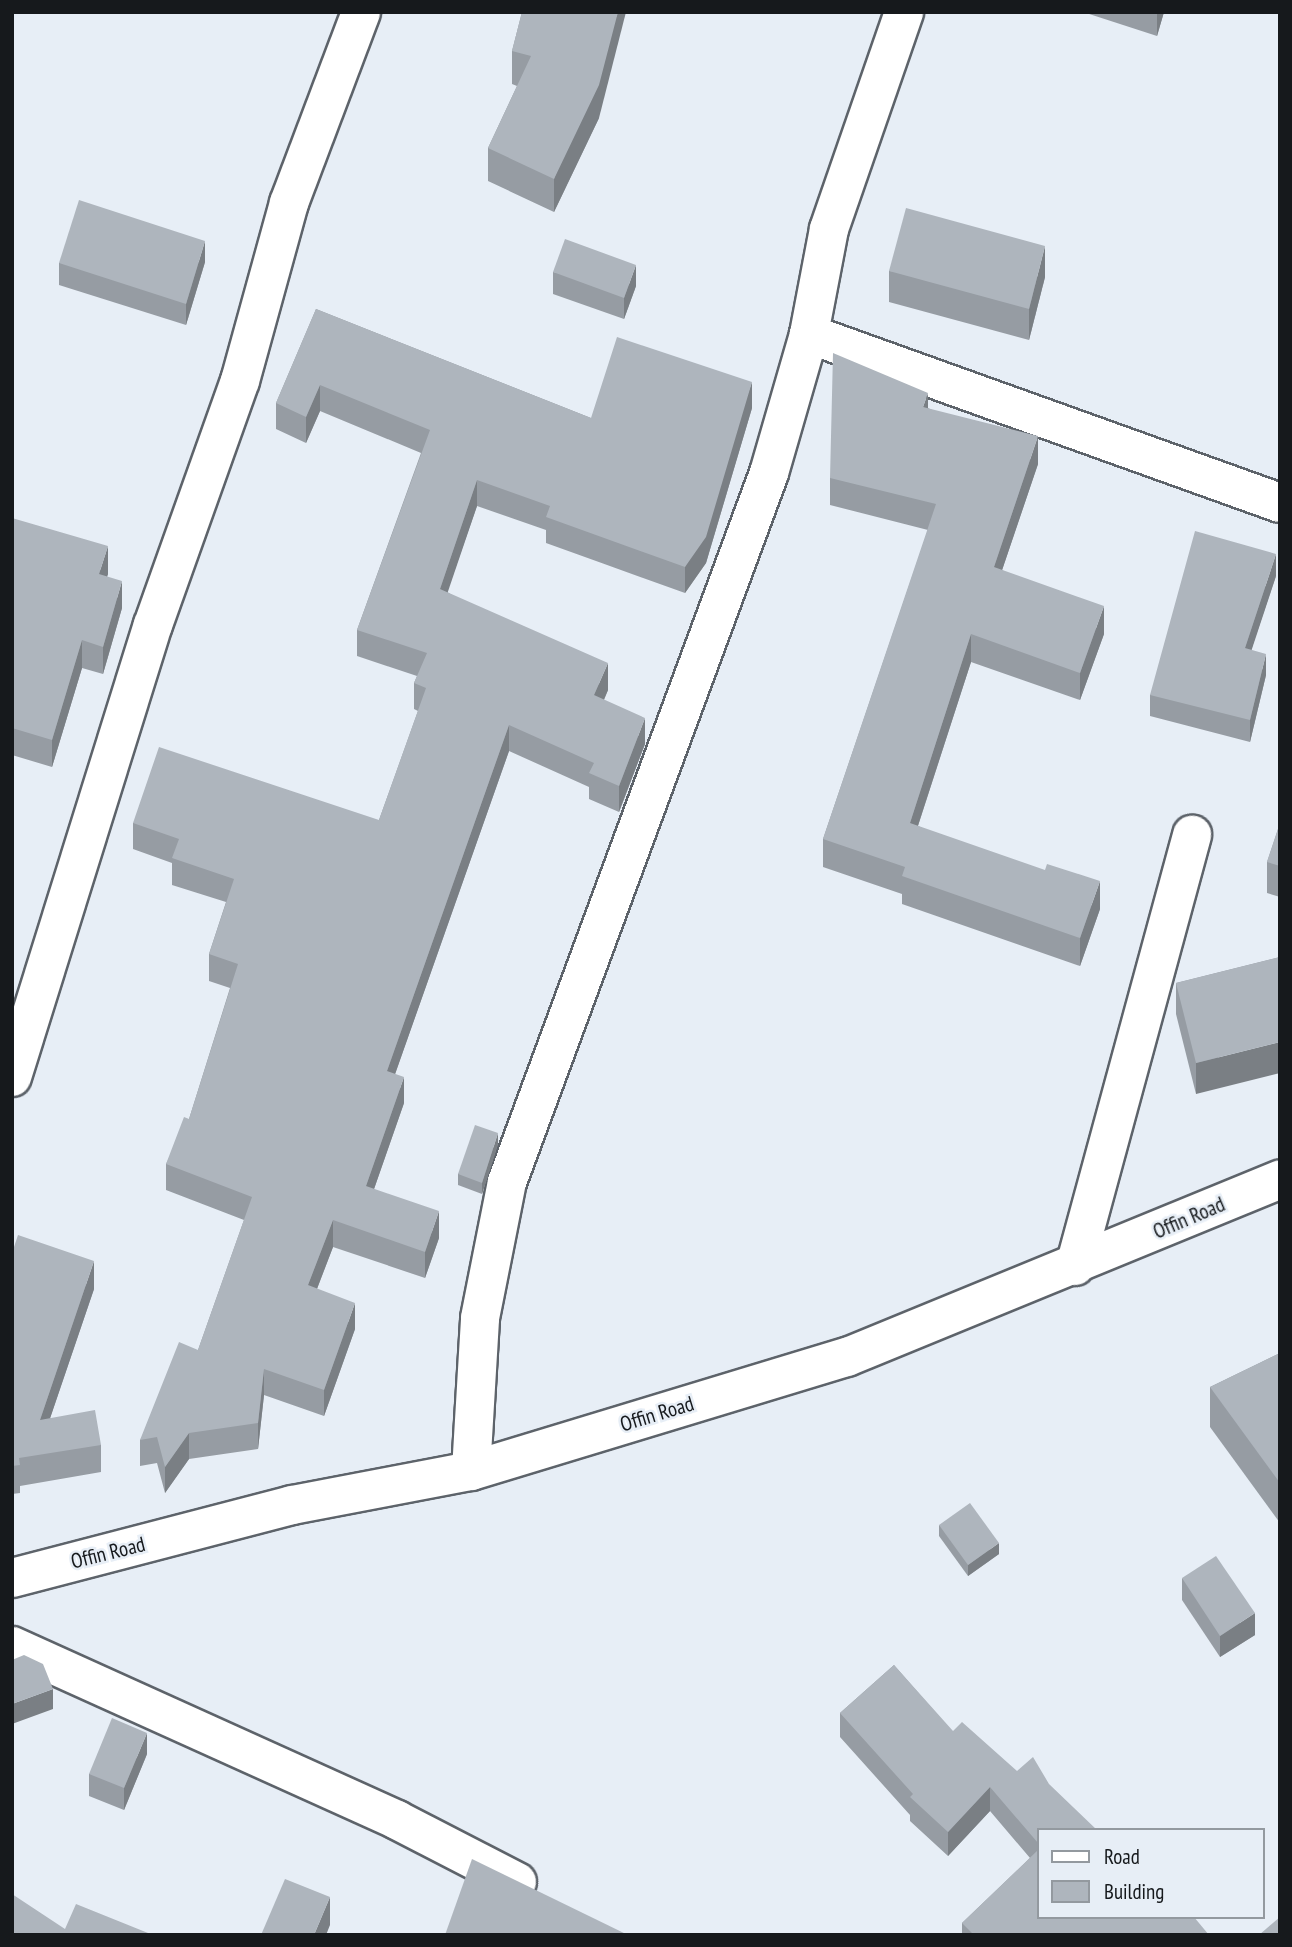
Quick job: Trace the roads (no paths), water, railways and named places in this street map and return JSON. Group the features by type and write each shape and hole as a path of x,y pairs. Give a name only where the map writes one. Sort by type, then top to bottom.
{"street":[{"path":"12,1077 153,625 240,381 289,203 361,12"},
{"path":"471,1471 480,1318 507,1182 769,473 809,334 828,229 904,12"},
{"path":"809,334 1280,503"},
{"path":"1075,1266 1192,835"},
{"name":"Offin Road","path":"12,1578 292,1506 471,1471 847,1357 1075,1266 1280,1179"},
{"path":"12,1646 397,1820 545,1896"}]}
